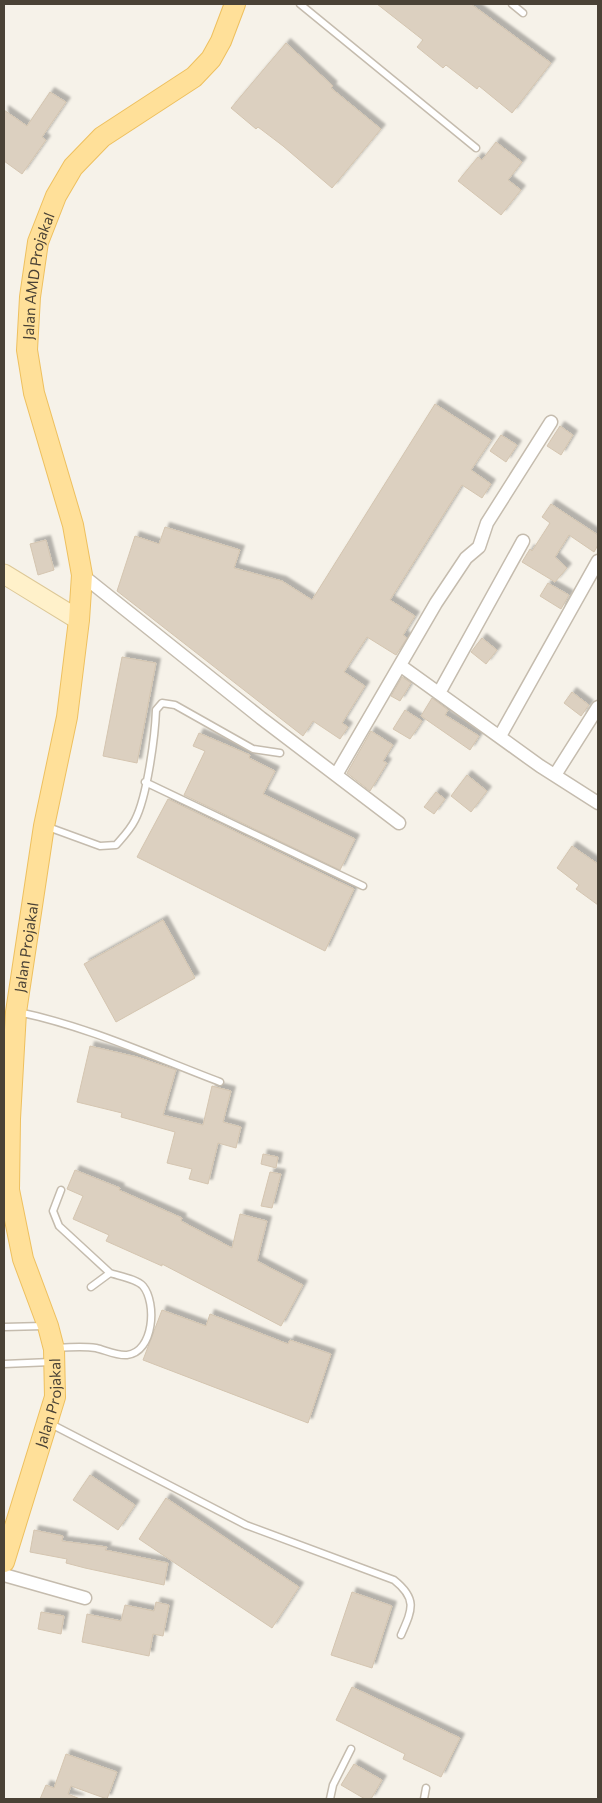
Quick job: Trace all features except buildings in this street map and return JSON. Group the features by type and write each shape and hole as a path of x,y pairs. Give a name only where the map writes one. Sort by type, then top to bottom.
{"main road":[{"name":"Jalan AMD Projakal","path":"79,620 82,575 71,516 34,393 27,350 30,297 38,242 56,196 73,167 102,137 194,77 211,59 221,41 235,4"},
{"name":"Jalan Projakal","path":"4,1562 56,1397 54,1355 48,1326 23,1259 8,1190 16,1012 44,826 68,717 79,620"}],"street":[{"path":"336,775 445,588 466,558 479,547 487,523 551,422"},
{"path":"439,693 523,541"},
{"path":"500,736 598,561"},
{"path":"4,574 79,620"},
{"path":"82,575 399,823"},
{"path":"401,666 598,803"},
{"path":"556,775 598,707"},
{"path":"4,1575 85,1598"}],"lane":[{"path":"300,4 476,148"},
{"path":"512,4 523,13"},
{"path":"44,826 100,846 116,845 136,819 145,782 156,710 162,703 175,705 253,749 280,753"},
{"path":"145,782 363,886"},
{"path":"16,1012 42,1017 90,1032 220,1082"},
{"path":"4,1364 54,1355 81,1347 128,1355 142,1344 152,1326 150,1303 147,1293 141,1284 110,1273 58,1226 53,1211 61,1190"},
{"path":"91,1287 110,1273"},
{"path":"4,1328 48,1326"},
{"path":"48,1423 246,1525 394,1580 408,1591 411,1603 401,1636"},
{"path":"330,1799 333,1785 351,1748"},
{"path":"424,1799 426,1788"}]}
